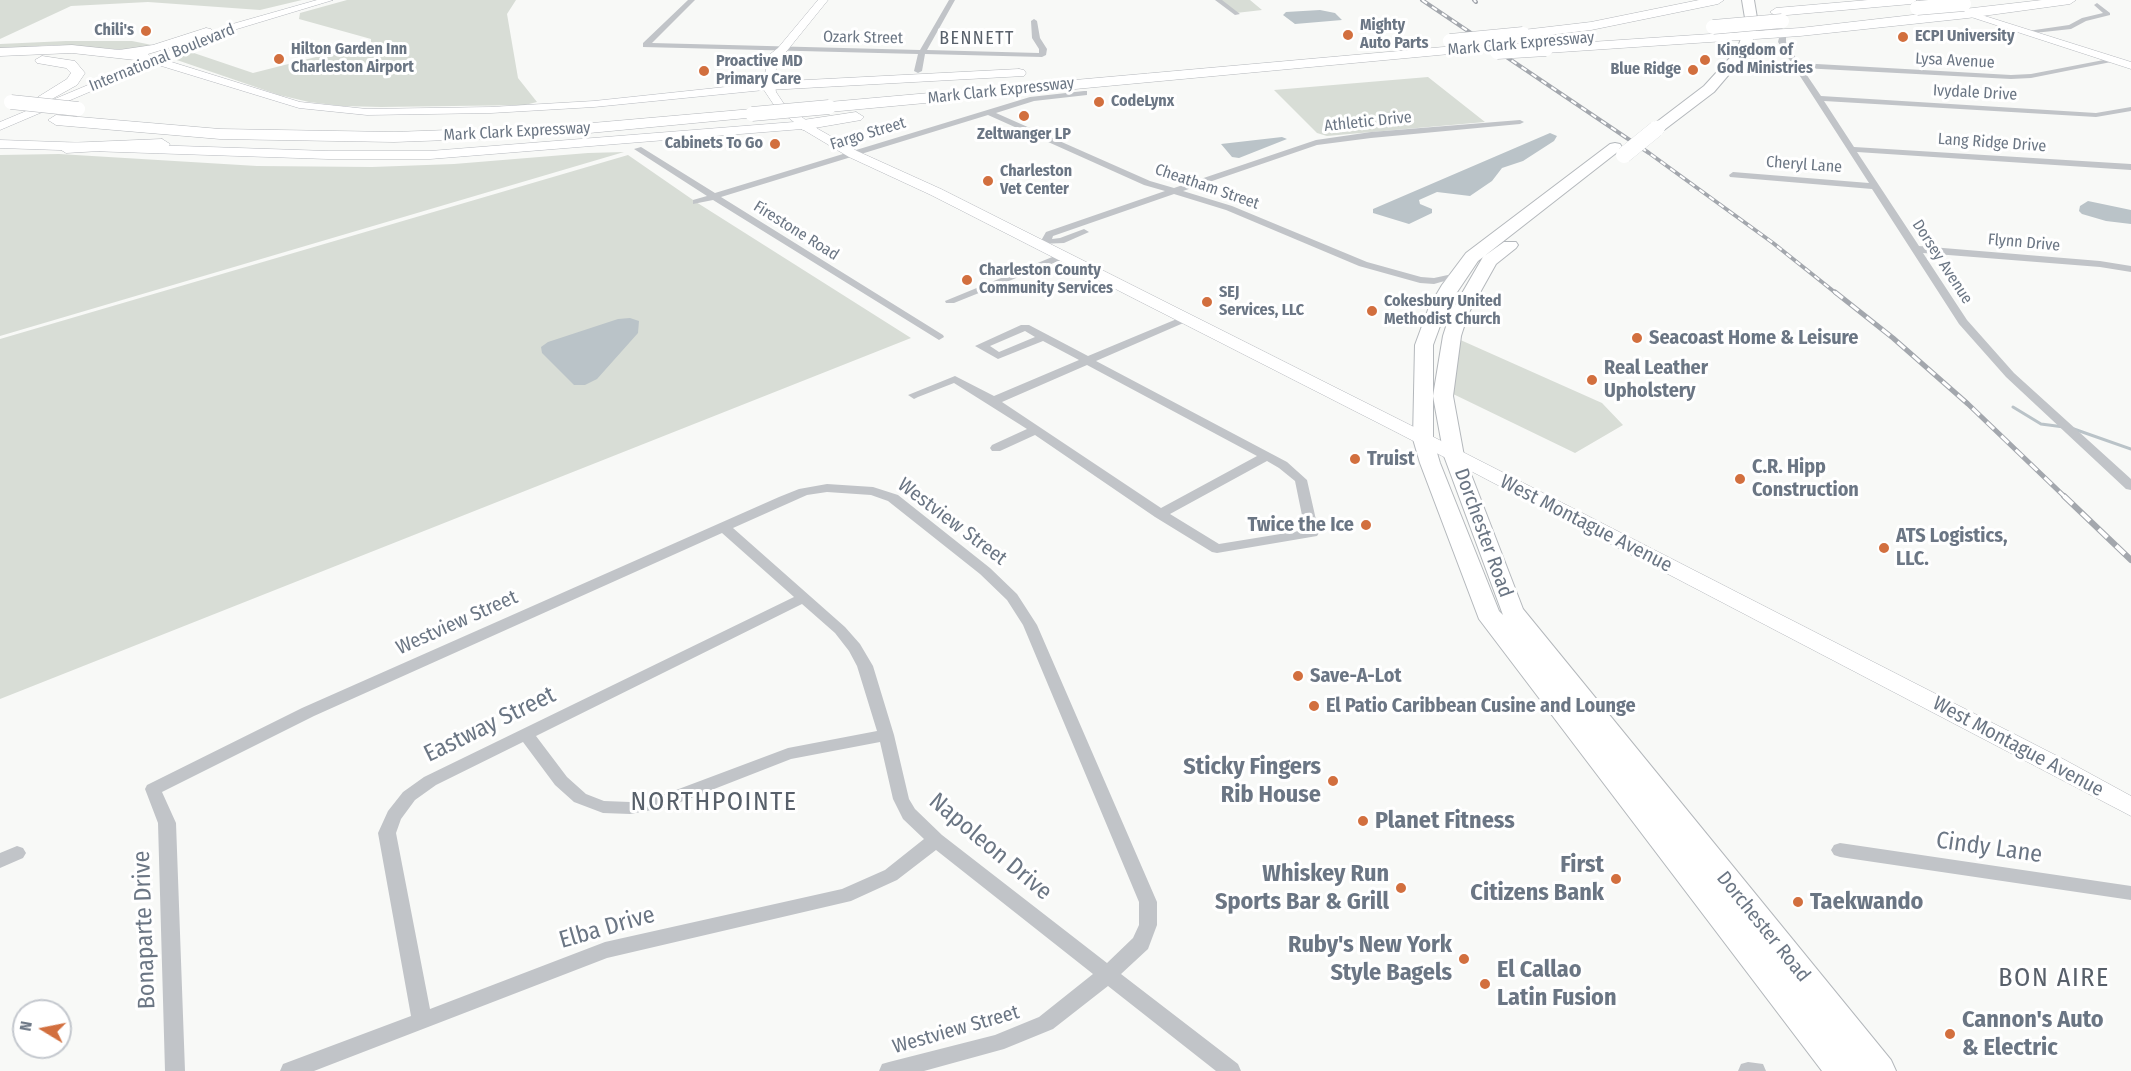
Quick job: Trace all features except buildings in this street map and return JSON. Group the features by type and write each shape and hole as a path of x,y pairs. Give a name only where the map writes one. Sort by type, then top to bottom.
{"highway":[{"path":"1523,34 1591,26 1717,0"},
{"name":"Mark Clark Expressway","path":"3,104 56,120 167,130 292,136 426,137 526,133 1235,60 1523,34 1779,16 1913,2 1966,9 2002,0"},
{"path":"1541,46 1695,39 1730,43 1749,35 1800,32 1966,9 2070,0"},
{"name":"Mark Clark Expressway","path":"1779,16 1913,2"},
{"name":"Mark Clark Expressway","path":"823,102 1541,46 1700,21"},
{"path":"118,53 155,49 206,32"},
{"path":"0,52 72,50 150,58"},
{"path":"0,65 50,60 76,68 78,75 72,82 43,100"},
{"path":"1084,69 1235,60"},
{"path":"773,86 1039,71"},
{"path":"808,124 1078,87 1207,73"},
{"name":"Mark Clark Expressway","path":"3,104 234,122 411,126 571,120 749,109"},
{"path":"66,148 218,142 436,140 526,133"}],"main road":[{"name":"International Boulevard","path":"0,126 206,32 312,0"},
{"name":"International Boulevard","path":"0,118 233,27 328,0"},
{"path":"150,58 299,105 367,112 573,106 773,86 782,50 823,0"},
{"name":"Dorchester Road","path":"1654,124 1709,89 1743,51 1752,24 1748,0"},
{"path":"1966,9 2025,32 2131,66"},
{"path":"1730,43 1736,10"},
{"name":"Dorchester Road","path":"1730,43 1720,61 1654,124 1472,257 1445,295 1424,345 1423,439 1430,463 1488,613 1842,1071"},
{"path":"2111,60 2131,56"},
{"name":"West Montague Avenue","path":"773,86 808,124 858,153 1042,242 1062,256 1423,439 2057,766 2131,807"},
{"path":"1,144 66,148 328,155 430,155 808,124"},
{"name":"Dorchester Road","path":"1619,151 1489,261 1462,309 1452,336 1443,396 1454,456 1512,611 1879,1071"}],"street":[{"name":"Ozark Street","path":"692,0 646,45 1042,55 1043,49 1036,38 1034,21"},
{"path":"918,71 922,53 952,0"},
{"path":"1218,0 1237,14"},
{"path":"2025,32 2071,27 2084,19 2108,14 2097,5"},
{"name":"Dorsey Avenue","path":"1800,32 1783,36 1782,42 1915,249 1978,340 2010,375 2131,486"},
{"name":"Lysa Avenue","path":"1796,65 2011,77 2031,76 2111,60"},
{"name":"Fargo Street","path":"696,202 1033,99 1084,93"},
{"name":"Ivydale Drive","path":"1817,98 2096,115 2131,109"},
{"name":"Cheatham Street","path":"989,113 1170,191 1229,208 1363,264 1420,280 1434,281 1458,276"},
{"name":"Athletic Drive","path":"1042,242 1049,234 1316,143 1371,135 1520,122"},
{"name":"Firestone Road","path":"638,149 939,337"},
{"name":"Lang Ridge Drive","path":"1851,149 2131,167"},
{"name":"Athletic Drive","path":"1042,242 1061,241 1211,183 1225,174"},
{"name":"Cheryl Lane","path":"1733,175 1874,186"},
{"name":"Flynn Drive","path":"1915,249 2100,264 2131,269"},
{"path":"950,301 1062,256"},
{"name":"Cheatham Street","path":"1420,280 1445,295"},
{"path":"993,401 1184,319"},
{"path":"914,396 955,379 993,401 1160,514 1217,549 1312,534 1301,480 1283,465 1044,337"},
{"path":"996,448 1035,429"},
{"path":"1160,514 1267,456"},
{"name":"Westview Street","path":"153,789 308,712 804,492 827,488 850,488 873,491 892,498 985,571 1012,597 1030,625 1148,902 1148,925 1141,943 1108,974 1046,1023 997,1043 889,1071"},
{"name":"Napoleon Drive","path":"724,527 840,630 855,648 865,666 902,799 909,814 936,840 1232,1071"},
{"name":"Eastway Street","path":"422,1020 387,833 402,804 418,788 803,598"},
{"path":"526,734 561,781 580,798 603,807 630,808 662,802 788,754 886,735"},
{"name":"Bonaparte Drive","path":"153,789 167,823 175,1071"},
{"name":"Elba Drive","path":"290,1071 605,950 845,896 891,875 936,840"},
{"name":"Cindy Lane","path":"1840,850 2131,893"},
{"path":"0,861 17,853"},
{"path":"1748,1071 1756,1071"}],"shaded area":[{"path":"0,0 302,0 260,10 148,2 71,6 0,39"},
{"path":"347,0 516,0 507,14 518,78 537,102 525,105 342,106 279,95 171,58 188,51 253,73 371,43 371,39 299,19 300,13"},
{"path":"1221,0 1250,0 1262,10 1236,13"},
{"path":"1320,10 1335,13 1342,20 1295,24 1283,15 1286,12"},
{"path":"132,41 152,45 129,50 51,45 0,49 0,44"},
{"path":"1428,77 1485,122 1327,136 1317,133 1274,90"},
{"path":"1550,133 1557,136 1554,141 1523,161 1502,168 1492,181 1470,196 1437,192 1419,200 1420,204 1432,209 1432,213 1409,224 1373,213 1373,209"},
{"path":"1282,137 1287,139 1239,158 1232,157 1221,144"},
{"path":"624,152 0,336 0,155 59,154 257,166 372,167 454,164"},
{"path":"628,155 696,202 911,338 0,699 0,339"},
{"path":"2088,201 2131,210 2131,224 2106,221 2082,214 2079,211 2080,206"},
{"path":"630,318 639,321 638,333 597,379 585,385 574,385 542,353 541,347 548,342 618,319"},
{"path":"1456,338 1602,403 1623,425 1575,453 1449,392"}],"waterway":[{"path":"2013,407 2041,424 2064,427"},
{"path":"2071,428 2131,449"}],"railway":[{"path":"1422,0 1649,153 1773,243 1837,294"},
{"path":"1835,292 1893,338 1968,404 2066,498"},
{"path":"2064,496 2131,560"}],"place":[{"name":"Chili's","path":"146,31"},
{"name":"Mighty Auto Parts","path":"1348,35"},
{"name":"ECPI University","path":"1903,37"},
{"name":"Hilton Garden Inn Charleston Airport","path":"279,59"},
{"name":"Kingdom of God Ministries","path":"1705,60"},
{"name":"Blue Ridge","path":"1693,70"},
{"name":"Proactive MD Primary Care","path":"704,71"},
{"name":"CodeLynx","path":"1099,102"},
{"name":"Zeltwanger LP","path":"1024,116"},
{"name":"Cabinets To Go","path":"775,144"},
{"name":"Charleston Vet Center","path":"988,181"},
{"name":"Charleston County Community Services","path":"967,280"},
{"name":"SEJ Services, LLC","path":"1207,302"},
{"name":"Cokesbury United Methodist Church","path":"1372,311"},
{"name":"Seacoast Home & Leisure","path":"1637,338"},
{"name":"Real Leather Upholstery","path":"1592,380"},
{"name":"Truist","path":"1355,459"},
{"name":"C.R. Hipp Construction","path":"1740,479"},
{"name":"Twice the Ice","path":"1366,525"},
{"name":"ATS Logistics, LLC.","path":"1884,548"},
{"name":"Save-A-Lot","path":"1298,676"},
{"name":"El Patio Caribbean Cusine and Lounge","path":"1314,706"},
{"name":"Sticky Fingers Rib House","path":"1333,781"},
{"name":"Planet Fitness","path":"1363,821"},
{"name":"First Citizens Bank","path":"1616,879"},
{"name":"Whiskey Run Sports Bar & Grill","path":"1401,888"},
{"name":"Taekwando","path":"1798,902"},
{"name":"Ruby's New York Style Bagels","path":"1464,959"},
{"name":"El Callao Latin Fusion","path":"1485,984"},
{"name":"Cannon's Auto & Electric","path":"1950,1034"}],"district":[{"name":"BENNETT","path":"977,39"},
{"name":"NORTHPOINTE","path":"714,803"},
{"name":"BON AIRE","path":"2054,979"}]}
